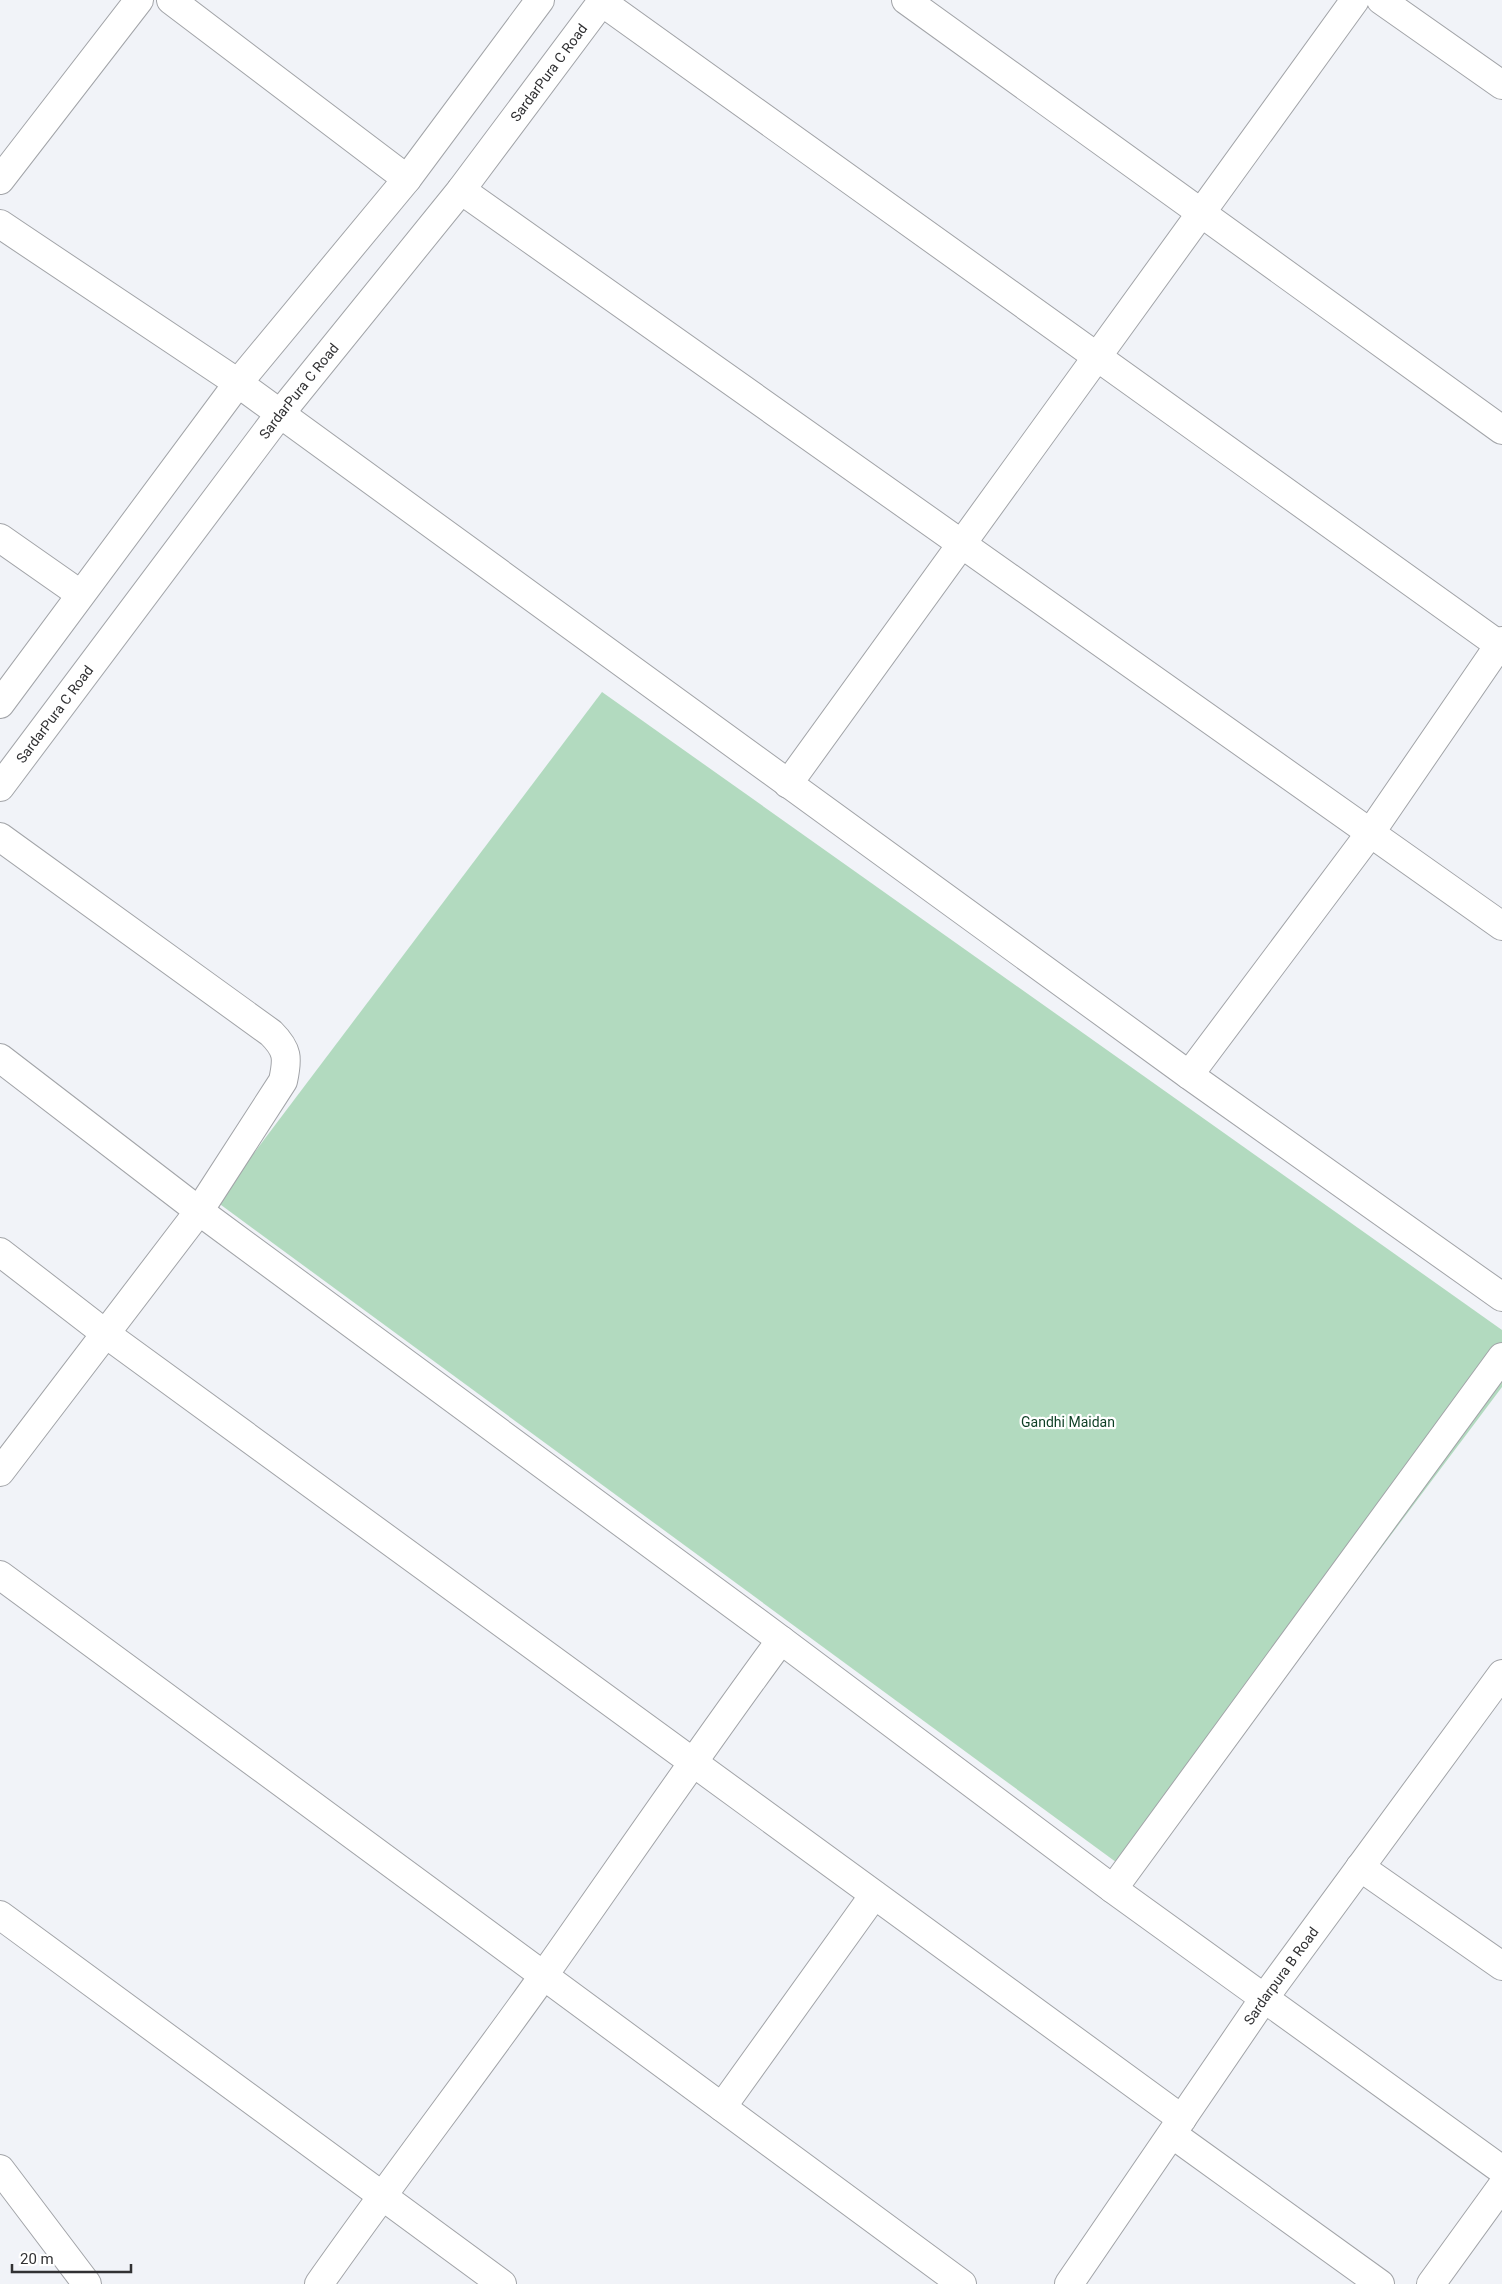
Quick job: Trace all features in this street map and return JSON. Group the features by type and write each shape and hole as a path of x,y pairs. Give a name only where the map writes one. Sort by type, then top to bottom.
{"street":[{"path":"0,180 139,0"},
{"path":"171,0 407,179"},
{"path":"0,704 238,383 407,179 540,0"},
{"path":"906,0 1502,430"},
{"path":"788,784 1355,0"},
{"path":"1381,0 1502,85"},
{"path":"602,1 1097,357 1501,644 1371,832 1189,1075"},
{"name":"SardarPura C Road","path":"0,787 279,415 461,190 602,1"},
{"path":"461,190 1502,926"},
{"path":"0,224 238,383 279,415 1189,1075 1502,1297"},
{"path":"0,538 80,594"},
{"path":"0,837 271,1032 282,1044 287,1060 283,1081 199,1211 0,1472"},
{"path":"0,1058 199,1211 781,1640 1113,1889 1502,2170"},
{"path":"0,1252 106,1334 874,1895 1380,2284"},
{"path":"1113,1889 1502,1357"},
{"path":"0,1574 962,2284"},
{"path":"319,2284 381,2195 544,1975 692,1762 781,1640"},
{"name":"Sardarpura B Road","path":"1069,2284 1265,1997 1502,1674"},
{"path":"1360,1868 1502,1966"},
{"path":"722,2107 874,1895"},
{"path":"0,1915 502,2284"},
{"path":"0,2169 87,2284"},
{"path":"1431,2284 1502,2186"}],"green space":[{"name":"Gandhi Maidan","path":"602,692 1502,1330 1502,1387 1135,1876 217,1202"}]}
